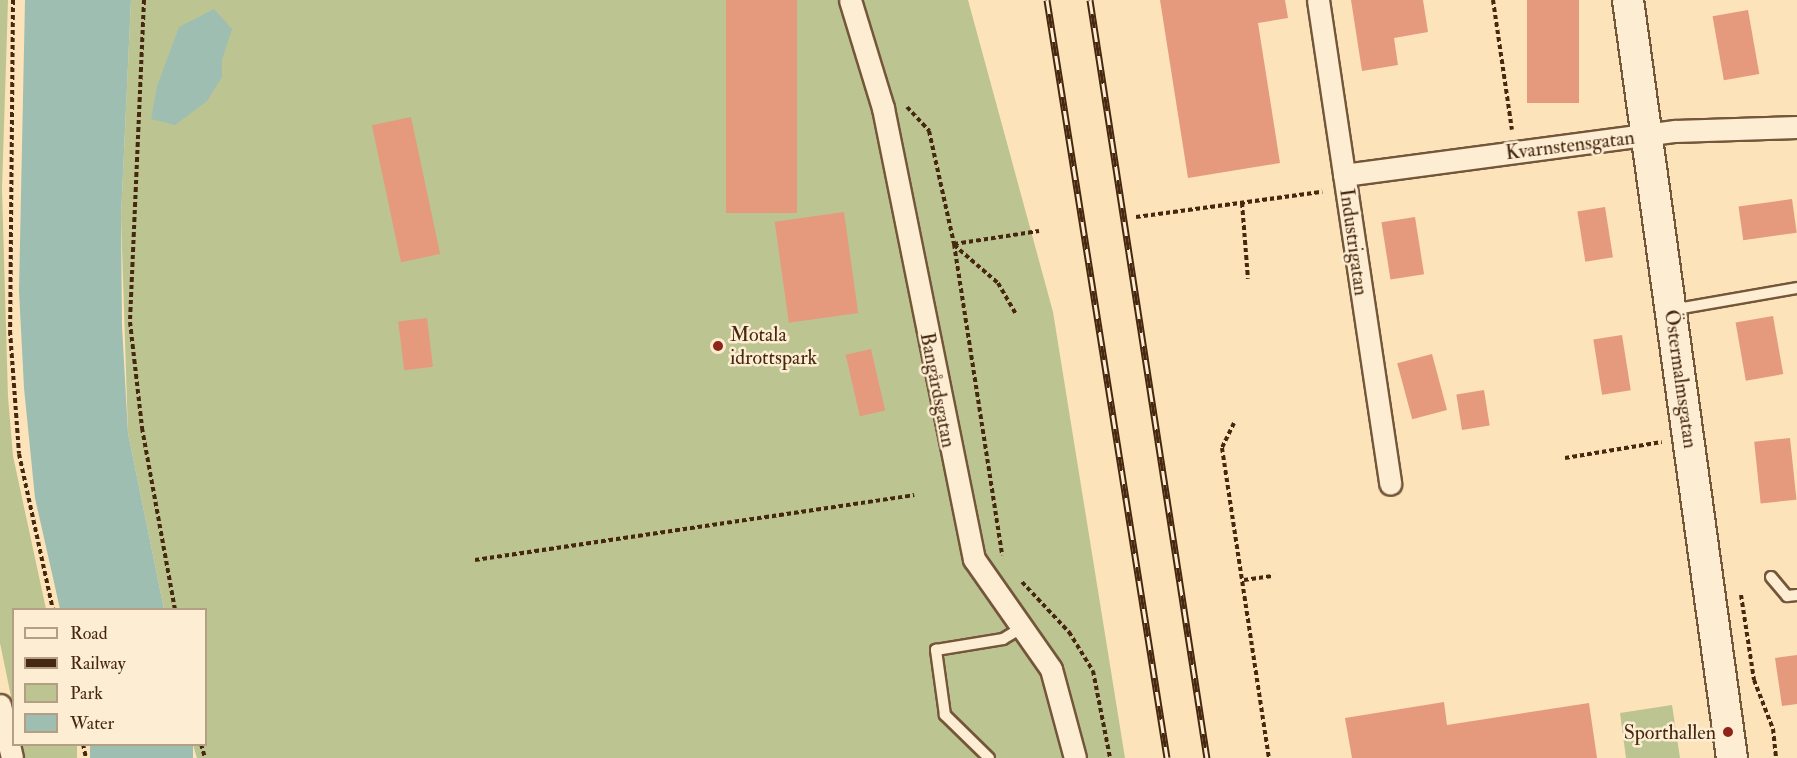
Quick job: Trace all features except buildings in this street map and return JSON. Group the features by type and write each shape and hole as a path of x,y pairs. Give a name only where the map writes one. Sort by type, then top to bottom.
{"street":[{"name":"Bangårdsgatan","path":"850,0 883,108 969,540 982,575 1024,626 1060,689 1075,758"},
{"name":"Industrigatan","path":"1318,0 1390,484"},
{"name":"Östermalmsgatan","path":"1628,0 1732,758"},
{"name":"Kvarnstensgatan","path":"1345,182 1515,153 1648,135 1797,127"},
{"path":"0,705 12,758"}],"lane":[{"path":"1671,310 1797,288"},
{"path":"1771,577 1787,596 1797,595"},
{"path":"989,758 945,715 936,650 1003,639 1024,626"}],"path":[{"path":"14,0 10,331 20,454 53,608"},
{"path":"144,0 130,322 142,428 174,608"},
{"path":"1492,0 1515,153"},
{"path":"883,108 903,106 926,122 954,244 990,505 1006,562"},
{"path":"1136,217 1242,203 1345,182"},
{"path":"1242,203 1248,279"},
{"path":"954,244 1039,231"},
{"path":"954,244 998,283 1016,314"},
{"path":"1234,423 1222,448 1244,580 1269,758"},
{"path":"1565,458 1689,437"},
{"path":"475,560 914,495"},
{"path":"1016,575 1069,632 1088,661 1110,758"},
{"path":"1244,580 1274,576"}],"green space":[{"path":"0,0 8,0 2,189 8,397 13,456 46,608 12,608 12,701 0,643"},
{"name":"Motala idrottspark","path":"131,0 968,0 1053,312 1125,758 197,758 193,746 207,746 207,608 164,608 128,433 121,217"},
{"path":"1672,705 1680,758 1626,758 1620,713"},
{"path":"22,746 77,746 77,758 22,758"}],"water":[{"path":"25,0 131,0 121,217 122,326 128,433 164,608 60,608 35,498 24,388 19,291"},
{"path":"214,9 232,29 222,60 222,77 207,101 175,125 151,119 157,86 179,27"},
{"path":"90,746 193,746 193,758 90,758"}],"railway":[{"path":"1047,0 1167,758"},
{"path":"1090,0 1207,758"}],"place":[{"name":"Motala idrottspark","path":"718,346"},
{"name":"Sporthallen","path":"1728,732"}]}
